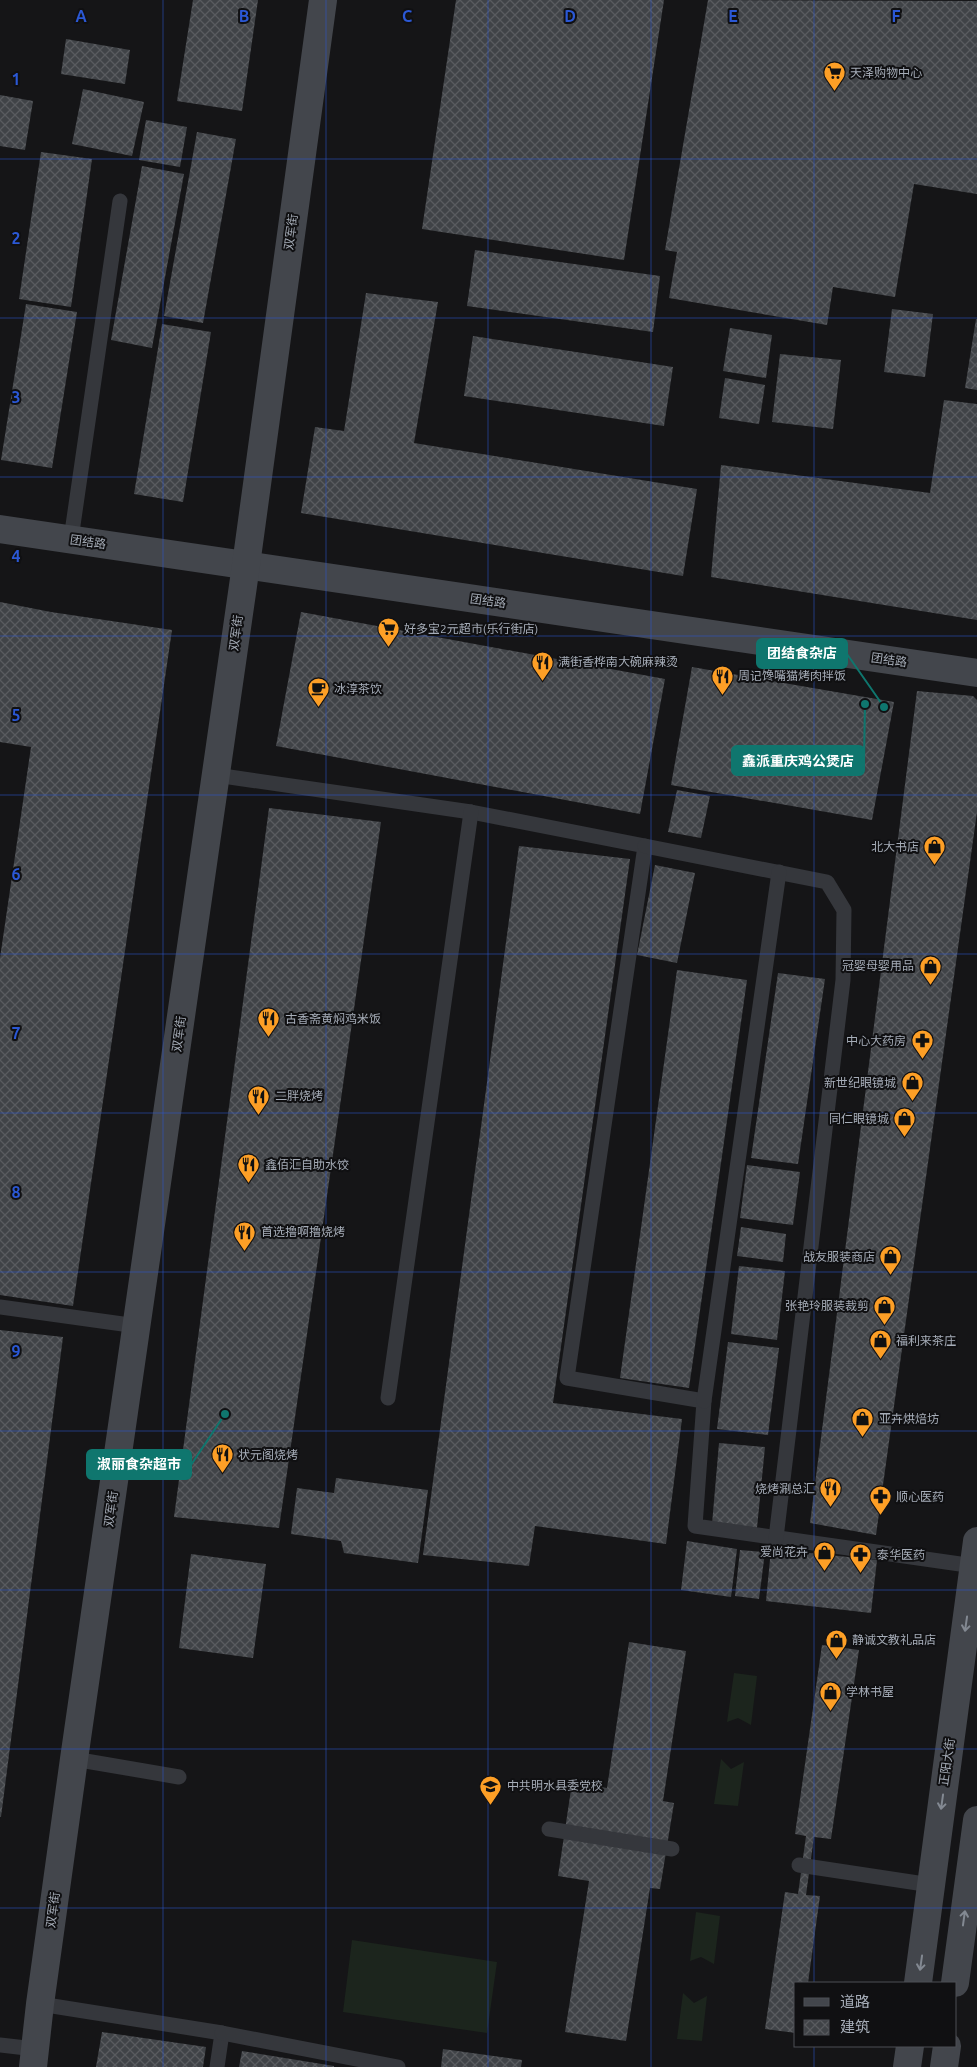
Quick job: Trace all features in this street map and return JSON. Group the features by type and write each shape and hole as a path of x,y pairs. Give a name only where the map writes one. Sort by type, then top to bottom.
{"street":[{"name":"双军街","path":"34,2058 74,1759 246,565 322,0"},
{"name":"团结路","path":"0,529 977,673"},
{"name":"正阳大街","path":"918,1982 975,1553"},
{"path":"955,1982 977,1820"},
{"path":"907,2067 910,2047"},
{"path":"944,2067 947,2047"}],"lane":[{"path":"71,539 120,201"},
{"path":"216,775 471,812 827,882 844,910 843,980 776,1538"},
{"path":"388,1398 471,812"},
{"path":"644,846 567,1378 704,1401"},
{"path":"779,872 704,1401 695,1526 776,1538 975,1553"},
{"path":"0,1307 137,1326"},
{"path":"74,1759 179,1777"},
{"path":"549,1829 672,1849"},
{"path":"799,1865 931,1885"},
{"path":"40,2004 222,2033 398,2067"},
{"path":"217,2067 222,2033"},
{"path":"0,2045 34,2058"}],"shaded area":[{"path":"734,1673 757,1676 751,1725 738,1718 727,1722"},
{"path":"721,1759 731,1769 744,1762 738,1806 714,1804"},
{"path":"696,1912 720,1916 714,1964 701,1957 690,1961"},
{"path":"352,1940 497,1962 487,2033 343,2012"},
{"path":"683,1993 694,2003 707,1996 702,2041 677,2039"}],"building":[{"path":"193,0 258,0 242,111 177,101"},
{"path":"456,0 664,0 624,260 422,229"},
{"name":"天泽购物中心","path":"708,0 977,1 977,194 914,184 895,297 833,287 827,325 669,298 677,252 665,250"},
{"path":"66,39 130,50 125,84 61,74"},
{"path":"83,89 144,102 132,156 72,144"},
{"path":"0,95 33,101 25,150 0,146"},
{"path":"146,120 187,127 180,167 139,160"},
{"path":"197,132 236,139 203,323 164,316"},
{"path":"41,152 92,159 71,307 19,299"},
{"path":"142,166 184,174 152,348 111,340"},
{"path":"475,250 660,276 653,332 467,306"},
{"path":"366,293 438,302 414,443 697,489 683,576 301,513 315,427 344,431"},
{"path":"26,304 77,312 52,468 1,460"},
{"path":"892,309 933,314 925,377 884,372"},
{"path":"977,319 977,390 965,388"},
{"path":"162,324 211,332 183,502 134,494"},
{"path":"730,328 772,335 766,378 723,371"},
{"path":"473,336 673,367 664,426 464,396"},
{"path":"780,354 841,360 833,429 772,422"},
{"path":"725,378 765,385 759,424 719,418"},
{"path":"944,400 977,404 977,620 711,577 721,465 930,493"},
{"path":"0,602 51,612 172,630 73,1306 0,1295 0,958 31,747 0,742"},
{"path":"301,612 665,679 640,814 276,746"},
{"path":"692,667 894,702 872,820 671,785"},
{"path":"917,691 973,696 977,700 977,812 876,1535 810,1523"},
{"path":"677,790 710,796 701,838 668,832"},
{"path":"269,808 381,822 279,1528 174,1517"},
{"path":"519,846 630,859 553,1403 682,1419 666,1544 535,1526 529,1566 423,1555"},
{"path":"655,865 695,873 677,963 637,955"},
{"path":"677,970 747,980 689,1388 620,1378"},
{"path":"778,973 825,979 798,1164 751,1158"},
{"path":"747,1165 800,1172 793,1225 740,1218"},
{"path":"741,1227 786,1234 783,1262 737,1256"},
{"path":"739,1266 785,1271 777,1340 731,1334"},
{"path":"0,1330 63,1337 1,1817 0,1817"},
{"path":"728,1342 779,1348 768,1435 717,1429"},
{"path":"719,1443 765,1447 757,1528 712,1524"},
{"path":"336,1478 428,1490 418,1563 344,1553 341,1541 291,1534 297,1488 334,1493"},
{"path":"687,1541 737,1549 731,1597 681,1590"},
{"path":"771,1549 877,1560 871,1613 766,1601"},
{"path":"740,1550 765,1552 759,1599 735,1596"},
{"path":"191,1554 266,1564 253,1658 179,1648"},
{"path":"629,1642 686,1651 663,1801 674,1803 660,1889 650,1888 626,2041 565,2032 589,1881 558,1876 572,1783 607,1788"},
{"path":"822,1645 859,1650 831,1839 814,1837 806,1895 820,1896 808,1982 794,1982 794,2033 765,2029 785,1892 798,1894 806,1836 795,1834"},
{"path":"102,2032 206,2047 203,2067 96,2067"},
{"path":"443,2049 522,2060 521,2067 441,2067"},
{"path":"242,2051 334,2066 334,2067 239,2067"}],"place":[{"name":"天泽购物中心","path":"834,92"},
{"name":"好多宝2元超市(乐行街店)","path":"388,648"},
{"name":"满街香桦南大碗麻辣烫","path":"542,681"},
{"name":"周记馋嘴猫烤肉拌饭","path":"722,695"},
{"name":"鑫派重庆鸡公煲店","path":"865,704"},
{"name":"团结食杂店","path":"884,707"},
{"name":"冰淳茶饮","path":"318,708"},
{"name":"北大书店","path":"935,866"},
{"name":"冠婴母婴用品","path":"930,985"},
{"name":"古香斋黄焖鸡米饭","path":"269,1038"},
{"name":"中心大药房","path":"922,1060"},
{"name":"新世纪眼镜城","path":"912,1102"},
{"name":"二胖烧烤","path":"259,1115"},
{"name":"同仁眼镜城","path":"905,1138"},
{"name":"鑫佰汇自助水饺","path":"249,1184"},
{"name":"首选撸啊撸烧烤","path":"245,1251"},
{"name":"战友服装商店","path":"891,1276"},
{"name":"张艳玲服装裁剪","path":"885,1325"},
{"name":"福利来茶庄","path":"880,1360"},
{"name":"淑丽食杂超市","path":"225,1414"},
{"name":"亚卉烘焙坊","path":"863,1438"},
{"name":"状元阁烧烤","path":"222,1474"},
{"name":"烧烤涮总汇","path":"831,1508"},
{"name":"顺心医药","path":"880,1516"},
{"name":"爱尚花卉","path":"824,1571"},
{"name":"泰华医药","path":"861,1574"},
{"name":"静诚文教礼品店","path":"836,1659"},
{"name":"学林书屋","path":"830,1711"},
{"name":"中共明水县委党校","path":"491,1805"}]}
